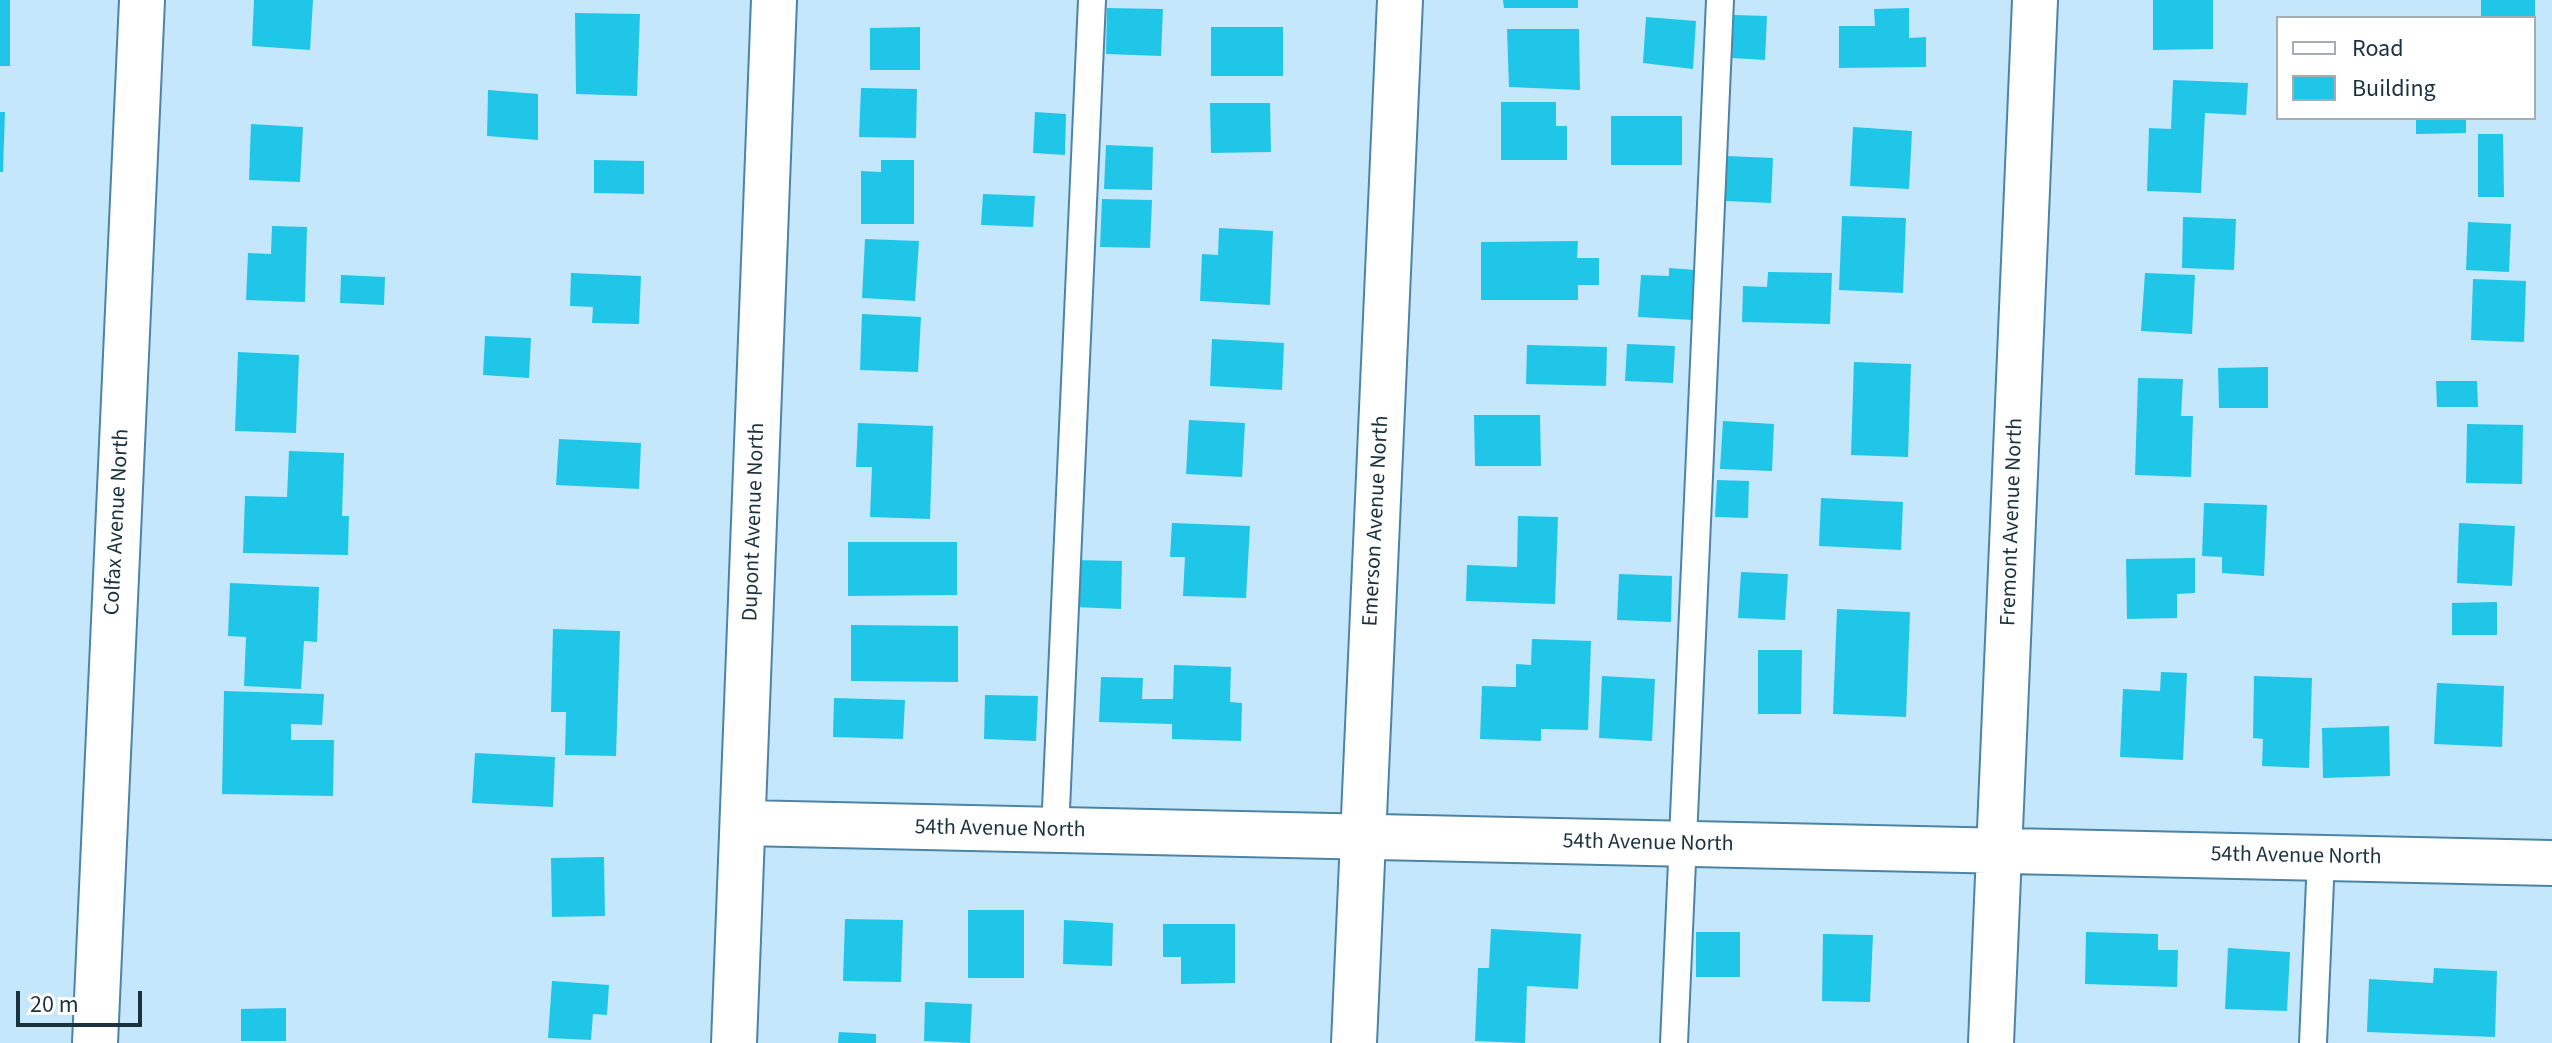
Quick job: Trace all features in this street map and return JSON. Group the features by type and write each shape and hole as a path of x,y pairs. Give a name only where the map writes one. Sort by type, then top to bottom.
{"street":[{"name":"Colfax Avenue North","path":"95,1043 142,0"},
{"name":"Dupont Avenue North","path":"734,1043 774,0"},
{"name":"Emerson Avenue North","path":"1354,1043 1400,0"},
{"name":"Fremont Avenue North","path":"1991,1043 2035,0"},
{"name":"54th Avenue North","path":"744,823 2552,863"}],"lane":[{"path":"1055,831 1092,0"},
{"path":"1674,1043 1720,0"},
{"path":"2313,1043 2321,858"}],"building":[{"path":"0,0 10,0 10,66 0,66"},
{"path":"254,0 313,0 310,50 252,46"},
{"path":"1503,0 1578,0 1578,8 1504,8"},
{"path":"2153,0 2213,0 2213,49 2153,50"},
{"path":"2481,0 2535,0 2535,16 2481,16"},
{"path":"1107,8 1163,9 1161,56 1106,54"},
{"path":"1909,8 1909,38 1926,37 1926,67 1839,68 1839,26 1875,26 1874,9"},
{"path":"575,13 640,14 637,96 576,94"},
{"path":"1734,15 1767,16 1765,60 1732,58"},
{"path":"1646,17 1696,21 1693,69 1643,63"},
{"path":"920,27 920,70 870,70 870,28"},
{"path":"1211,27 1283,27 1283,76 1211,76"},
{"path":"1507,29 1579,29 1580,90 1509,87"},
{"path":"2173,80 2248,83 2246,115 2205,113 2201,193 2147,191 2149,128 2171,129"},
{"path":"861,88 917,89 916,138 859,137"},
{"path":"488,90 538,94 538,140 487,136"},
{"path":"1501,102 1556,102 1556,126 1567,126 1567,160 1501,160"},
{"path":"1210,103 1270,103 1271,152 1211,153"},
{"path":"0,112 5,112 3,172 0,172"},
{"path":"1035,112 1066,114 1065,155 1033,153"},
{"path":"1611,116 1682,116 1682,165 1611,165"},
{"path":"2416,120 2466,120 2466,133 2416,134"},
{"path":"251,124 303,127 300,182 249,180"},
{"path":"1853,127 1912,131 1909,189 1850,186"},
{"path":"2478,134 2503,134 2504,197 2478,197"},
{"path":"1106,145 1153,147 1152,190 1104,189"},
{"path":"1727,156 1773,158 1771,203 1725,201"},
{"path":"594,160 644,161 644,194 594,193"},
{"path":"881,160 914,160 914,224 861,224 861,171 881,172"},
{"path":"983,194 1035,196 1033,227 981,225"},
{"path":"1102,199 1152,200 1150,248 1100,247"},
{"path":"1842,216 1906,218 1903,293 1839,290"},
{"path":"2183,217 2236,219 2234,270 2182,268"},
{"path":"2468,222 2511,224 2509,272 2466,270"},
{"path":"272,226 307,227 305,302 246,300 248,253 271,254"},
{"path":"1219,228 1273,231 1270,305 1200,301 1202,254 1218,255"},
{"path":"865,239 919,241 915,301 862,298"},
{"path":"1578,241 1577,258 1599,258 1599,285 1578,285 1578,300 1481,300 1481,242"},
{"path":"1669,268 1696,270 1693,320 1638,317 1641,275 1669,276"},
{"path":"1768,272 1832,273 1830,324 1742,322 1743,286 1767,287"},
{"path":"571,273 641,276 639,324 592,323 593,307 570,306"},
{"path":"2145,273 2195,275 2192,334 2141,331"},
{"path":"341,275 385,277 384,305 340,303"},
{"path":"2473,279 2526,281 2524,342 2471,340"},
{"path":"862,314 921,317 918,372 860,370"},
{"path":"485,336 531,338 529,378 483,375"},
{"path":"1212,339 1284,343 1282,390 1210,386"},
{"path":"1627,344 1675,346 1673,383 1625,381"},
{"path":"1527,345 1607,347 1606,386 1526,384"},
{"path":"238,352 299,355 296,433 235,431"},
{"path":"1854,362 1911,364 1908,457 1851,455"},
{"path":"2268,367 2268,408 2219,408 2218,368"},
{"path":"2138,378 2183,379 2181,416 2193,416 2191,477 2135,475"},
{"path":"2436,381 2477,381 2478,407 2437,407"},
{"path":"1474,415 1540,415 1541,466 1475,466"},
{"path":"1189,420 1245,423 1242,477 1186,474"},
{"path":"1723,421 1774,424 1772,471 1720,469"},
{"path":"858,423 933,426 930,519 870,517 872,467 856,467"},
{"path":"2467,424 2523,425 2522,484 2466,483"},
{"path":"559,439 641,443 639,489 556,485"},
{"path":"289,451 344,453 342,516 349,516 348,555 243,553 245,496 287,497"},
{"path":"1717,480 1749,481 1748,518 1715,517"},
{"path":"1821,498 1903,502 1901,550 1819,546"},
{"path":"2204,503 2267,505 2264,576 2222,573 2222,557 2202,556"},
{"path":"1518,516 1558,517 1555,604 1466,601 1467,565 1517,567"},
{"path":"1172,523 1250,526 1246,598 1183,596 1185,557 1170,557"},
{"path":"2459,523 2515,526 2512,586 2457,583"},
{"path":"848,542 957,542 957,595 848,596"},
{"path":"2195,558 2195,593 2177,594 2177,618 2127,619 2126,559"},
{"path":"1076,560 1122,561 1121,609 1075,607"},
{"path":"1741,572 1788,574 1785,620 1738,618"},
{"path":"1619,574 1672,576 1671,622 1617,620"},
{"path":"230,583 319,587 317,642 304,641 301,689 244,686 246,637 228,636"},
{"path":"2497,602 2497,635 2452,635 2452,603"},
{"path":"1837,609 1910,612 1906,717 1833,714"},
{"path":"851,625 958,626 958,682 851,681"},
{"path":"553,629 620,631 616,756 565,755 566,712 551,712"},
{"path":"1532,639 1591,641 1588,730 1541,729 1541,741 1480,739 1482,686 1516,687 1516,664 1531,665"},
{"path":"1758,650 1802,650 1801,714 1758,714"},
{"path":"1174,665 1231,667 1230,702 1242,703 1241,741 1172,739 1172,724 1099,722 1101,677 1143,678 1142,699 1173,699"},
{"path":"2161,672 2187,673 2183,760 2120,757 2123,689 2160,691"},
{"path":"1602,676 1655,679 1652,741 1599,738"},
{"path":"2254,676 2312,678 2309,768 2262,766 2263,739 2253,738"},
{"path":"2437,683 2504,686 2502,747 2434,744"},
{"path":"224,691 324,694 322,725 291,724 291,740 334,740 333,796 222,794"},
{"path":"985,695 1038,696 1036,741 984,739"},
{"path":"834,698 905,700 903,739 833,737"},
{"path":"2389,726 2390,776 2323,778 2322,728"},
{"path":"475,753 555,757 553,807 472,803"},
{"path":"604,857 605,916 552,917 551,858"},
{"path":"968,910 1024,910 1024,978 968,978"},
{"path":"845,919 903,920 901,982 843,981"},
{"path":"1064,920 1113,923 1112,966 1063,964"},
{"path":"1163,924 1235,924 1235,983 1181,984 1181,957 1163,957"},
{"path":"1491,929 1581,934 1578,989 1527,986 1525,1043 1475,1041 1478,968 1489,968"},
{"path":"1696,932 1740,932 1740,977 1696,977"},
{"path":"2086,932 2158,934 2158,950 2178,950 2177,987 2085,984"},
{"path":"1823,934 1873,935 1870,1002 1822,1001"},
{"path":"2228,948 2290,952 2287,1011 2225,1009"},
{"path":"2434,968 2497,971 2495,1037 2367,1032 2369,979 2433,983"},
{"path":"552,981 609,985 607,1015 593,1014 591,1040 548,1038"},
{"path":"925,1002 972,1004 970,1043 924,1041"},
{"path":"286,1008 286,1041 241,1041 241,1009"},
{"path":"839,1032 876,1034 876,1043 838,1043"}]}
